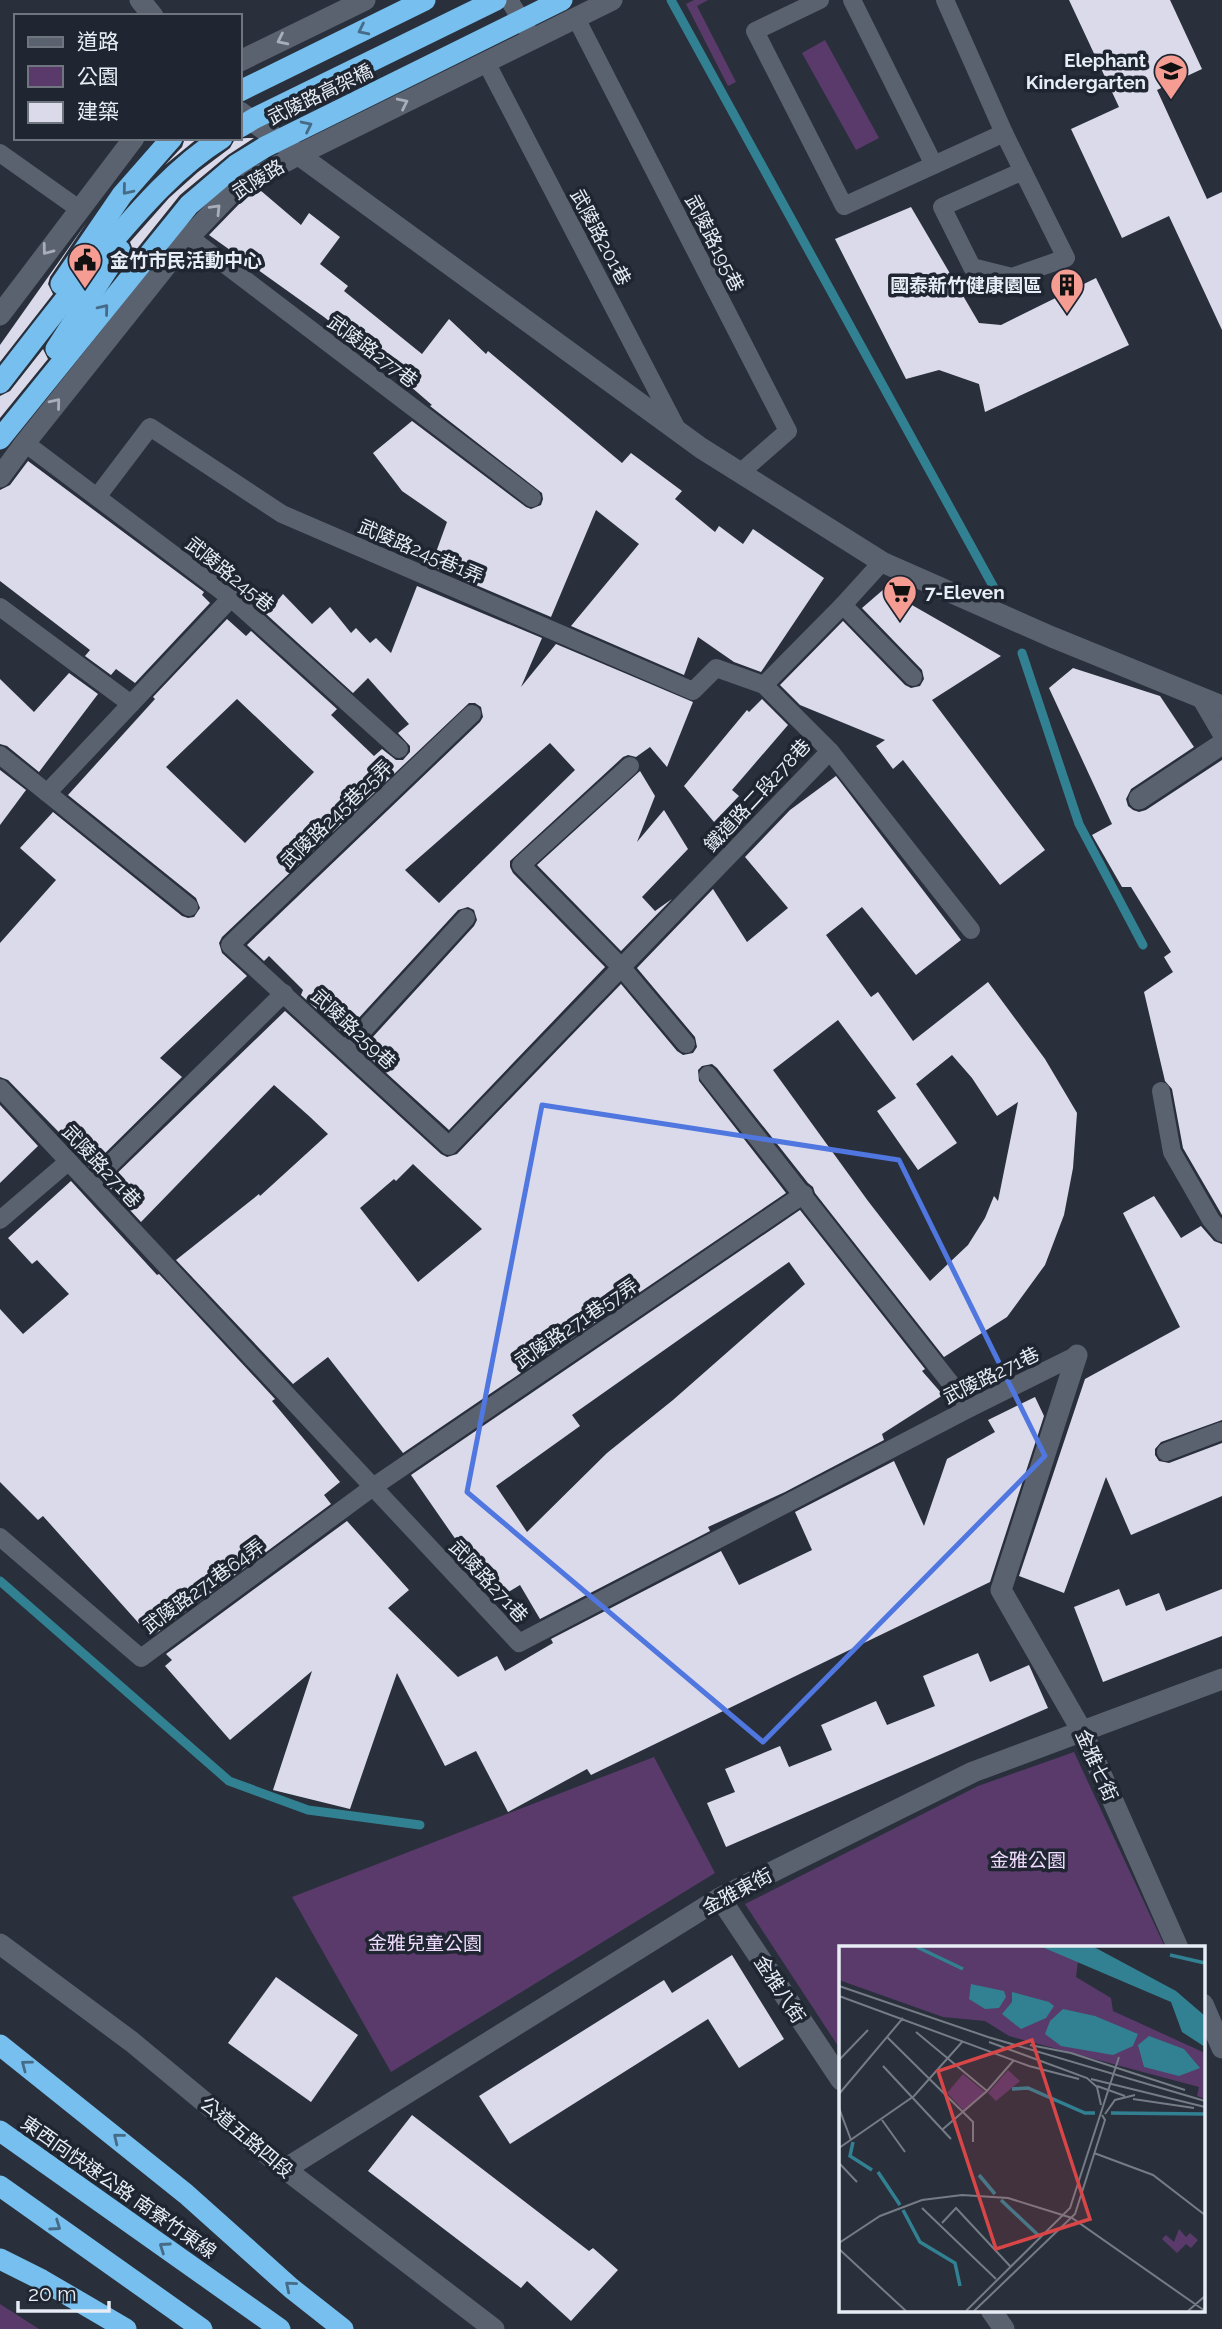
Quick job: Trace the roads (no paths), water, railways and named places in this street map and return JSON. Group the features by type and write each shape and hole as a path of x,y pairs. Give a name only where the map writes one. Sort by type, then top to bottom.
{"highway":[{"name":"武陵路高架橋","path":"242,90 425,0"},
{"path":"242,126 496,0"},
{"name":"武陵路高架橋","path":"0,438 189,205 236,165 265,147 562,0"},
{"path":"0,377 122,195 170,140"},
{"path":"0,383 61,302 136,213 188,163 219,140"},
{"path":"0,438 116,255 188,163"},
{"path":"0,2045 186,2194 291,2288 343,2329"},
{"name":"東西向快速公路 南寮竹東線","path":"0,2131 280,2329"},
{"path":"0,2186 202,2329"},
{"path":"0,2259 126,2329"}],"street":[{"path":"140,0 151,14"},
{"path":"242,60 365,0"},
{"name":"武陵路","path":"0,477 189,237 237,187 612,0"},
{"path":"242,113 678,431 882,562 1052,637 1222,706"},
{"path":"0,315 132,140"},
{"path":"0,423 25,443"},
{"path":"1139,799 1222,744"},
{"name":"金雅七街","path":"1077,1355 1001,1590 1082,1731 1177,1946"},
{"name":"金雅東街","path":"285,2169 720,1898 973,1772 1222,1679"},
{"name":"金雅八街","path":"720,1898 839,2077"},
{"name":"公道五路四段","path":"0,1944 132,2042 285,2169 494,2329"},
{"path":"1204,2006 1222,2048"},
{"path":"992,2312 1004,2329"}],"lane":[{"path":"509,0 533,39"},
{"path":"820,0 755,31 844,206 1004,133"},
{"path":"852,0 934,164"},
{"path":"945,0 1004,133 1023,171 1066,258 1012,277 972,267 942,207 1023,171"},
{"name":"武陵路195巷","path":"576,18 788,431 740,472"},
{"name":"武陵路201巷","path":"486,62 678,431"},
{"path":"0,153 79,209"},
{"name":"武陵路277巷","path":"189,237 532,498"},
{"name":"武陵路245巷1弄","path":"97,498 150,428 282,514 693,691 716,668 764,685"},
{"name":"武陵路245巷","path":"25,443 231,598 399,750"},
{"path":"764,685 843,606 882,562"},
{"path":"47,793 231,598"},
{"path":"843,606 913,677"},
{"path":"0,607 131,704"},
{"name":"鐵道路二段278巷","path":"449,1146 830,751 764,685"},
{"path":"1201,699 1222,736"},
{"name":"武陵路245巷25弄","path":"230,945 472,714"},
{"path":"830,751 971,930"},
{"path":"0,755 189,907"},
{"path":"630,766 521,865 622,968 686,1044"},
{"path":"345,1050 466,918"},
{"name":"武陵路259巷","path":"230,945 449,1146"},
{"path":"90,1184 284,993"},
{"path":"708,1075 970,1408"},
{"name":"武陵路271巷","path":"0,1087 519,1643 1077,1355"},
{"path":"1161,1091 1172,1152 1211,1220 1222,1233"},
{"path":"0,1220 69,1161"},
{"name":"武陵路271巷57弄","path":"373,1487 804,1194"},
{"path":"1166,1452 1222,1431"},
{"name":"武陵路271巷64弄","path":"0,1537 141,1658 373,1487"}],"waterway":[{"path":"671,0 998,595"},
{"path":"1022,653 1079,824 1143,945"},
{"path":"0,1581 229,1781 308,1810 420,1825"}],"place":[{"name":"Elephant Kindergarten","path":"1171,101"},
{"name":"金竹市民活動中心","path":"85,290"},
{"name":"國泰新竹健康園區","path":"1067,315"},
{"name":"7-Eleven","path":"900,622"}],"park label":[{"name":"金雅公園","path":"1028,1860"},
{"name":"金雅兒童公園","path":"425,1943"}]}
